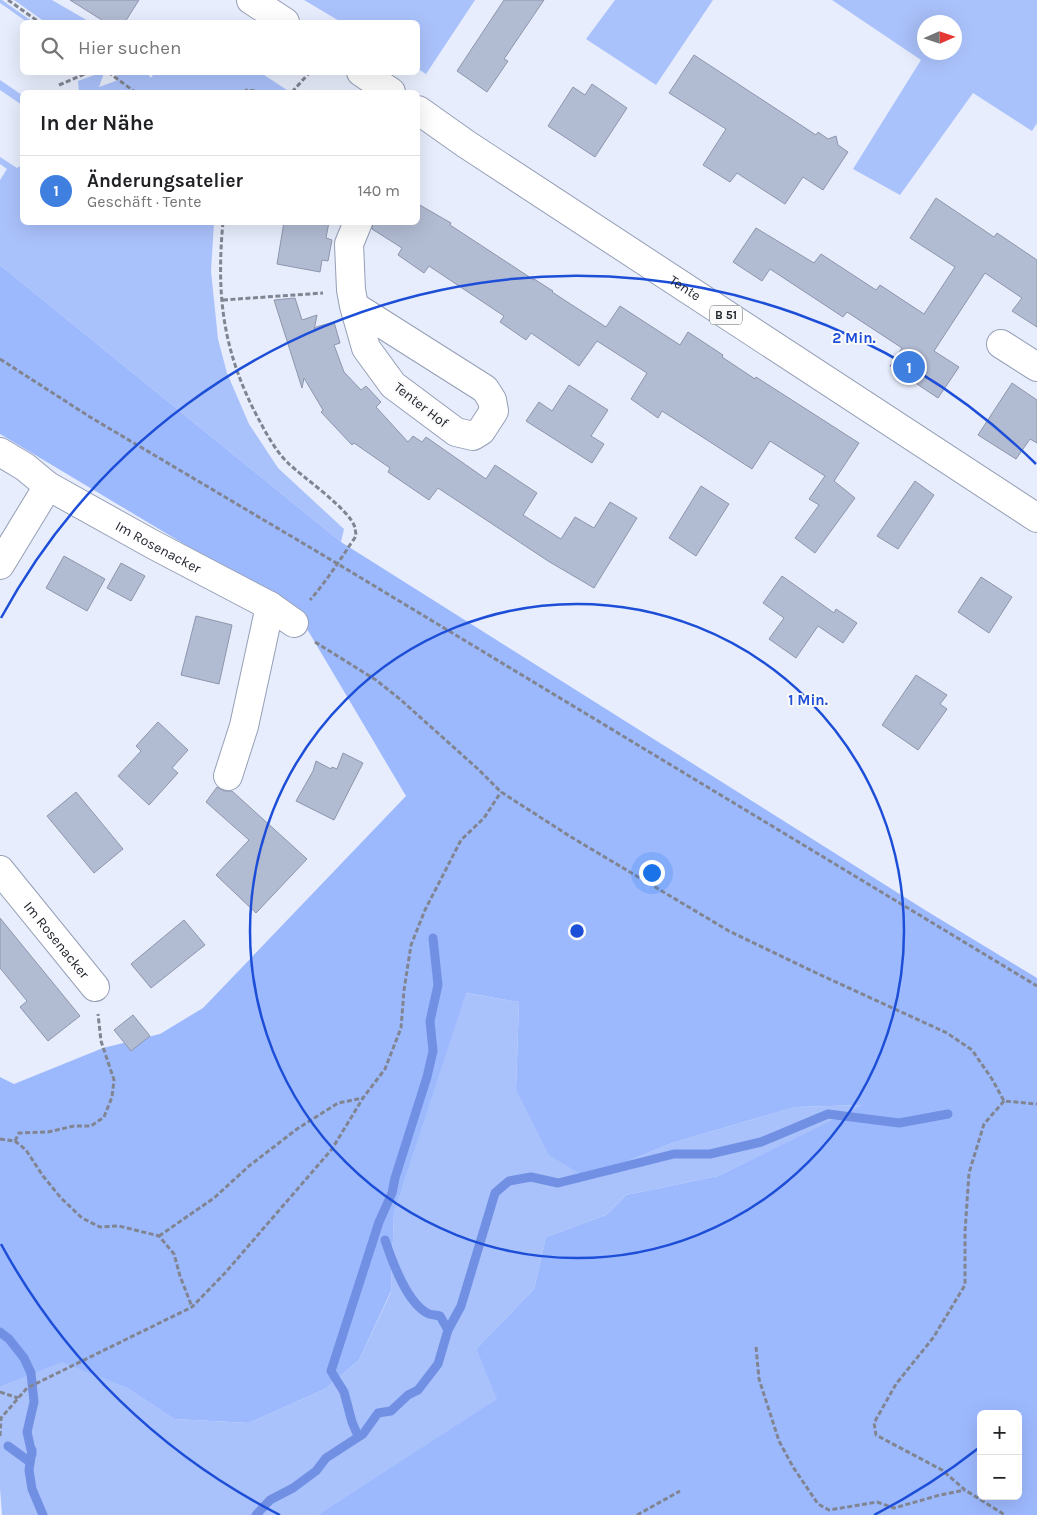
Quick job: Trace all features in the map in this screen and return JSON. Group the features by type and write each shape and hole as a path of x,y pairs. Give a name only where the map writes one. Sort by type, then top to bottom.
{"street":[{"path":"252,0 282,20"},
{"path":"366,75 388,90"},
{"name":"Tente","path":"420,117 466,144 1035,512"},
{"name":"Tenter Hof","path":"352,298 485,389 492,400 494,411 482,431 473,436 456,432 393,385 366,348 352,298 349,244 357,225"},
{"path":"1001,344 1037,367"},
{"name":"Im Rosenacker","path":"0,452 25,467 48,486 152,544 270,606 294,624"},
{"path":"0,565 48,486"},
{"path":"228,776 244,726 270,606"},
{"name":"Im Rosenacker","path":"0,870 95,986"}],"path":[{"path":"8,0 36,20"},
{"path":"59,85 82,75"},
{"path":"112,75 132,90"},
{"path":"294,90 307,75"},
{"path":"223,225 220,268 224,324 229,350 237,374 260,422 286,461 342,508 355,526 356,536 294,624 302,634 376,680 401,700 501,792 571,837 729,931 947,1033 972,1050 992,1079 1004,1101"},
{"path":"222,300 352,298"},
{"path":"0,359 90,418 338,564 1037,986"},
{"path":"0,1436 1,1418 27,1388 192,1306 225,1273 332,1149 363,1098 384,1070 401,1028 404,990 411,945 424,910 460,840 484,818 501,792"},
{"path":"15,1141 19,1133 48,1132 74,1126 91,1126 104,1117 112,1097 114,1080 101,1041"},
{"path":"159,1236 214,1198 249,1166 297,1129 338,1104 363,1098"},
{"path":"1004,1101 1037,1104"},
{"path":"1004,1101 984,1124 969,1173 965,1232 965,1285 933,1338 896,1384 874,1423 876,1435 942,1470 965,1490 1005,1515"},
{"path":"0,1139 15,1141 26,1150 43,1176 61,1198 82,1218 100,1227 119,1226 159,1236 174,1254 180,1276 192,1306"},
{"path":"756,1347 759,1379 779,1441 793,1467 818,1504 829,1510 877,1502 894,1508 965,1490"},
{"path":"0,1392 18,1398"},
{"path":"637,1515 680,1491"}],"shaded area":[{"path":"0,0 2,0 30,20 24,20 0,3"},
{"path":"14,0 52,0 87,20 42,20"},
{"path":"304,0 475,0 426,74 420,70 420,20 338,20"},
{"path":"615,0 713,0 656,85 586,39"},
{"path":"832,0 1037,0 1037,123 1032,131 973,93 900,195 853,169 921,60 962,60 962,15 917,15 917,57"},
{"path":"94,75 103,75 99,87 118,80 116,75 149,75 151,78 153,75 264,75 287,90 79,90 78,81"},
{"path":"0,80 20,94 20,104 0,90"},
{"path":"0,157 17,168 20,166 20,225 214,225 211,271 218,339 227,373 249,424 278,468 344,529 341,542 0,265 0,180 7,169 0,164"},
{"path":"0,265 341,542 925,910 1037,978 1037,1515 317,1515 497,1399 476,1349 534,1289 546,1237 606,1215 626,1195 718,1176 863,1105 795,1107 672,1143 587,1178 549,1155 516,1089 519,1002 466,993 394,1213 391,1291 359,1360 325,1389 249,1423 174,1419 127,1388 62,1362 0,1387 0,1077 14,1084 103,1048 160,1034 203,1008 406,796 307,629 261,590 0,434"},
{"path":"465,993 519,1002 516,1089 587,1178 672,1143 795,1107 865,1105 718,1176 626,1195 606,1215 546,1237 534,1289 476,1349 498,1399 317,1515 2,1515 0,1489 0,1387 62,1361 127,1388 174,1419 249,1423 325,1389 359,1360 391,1292 394,1213"}],"building":[{"path":"70,0 139,0 126,20 102,20"},
{"path":"504,0 544,0 504,59 508,61 487,92 457,71"},
{"path":"694,55 816,135 818,132 828,139 836,136 838,145 848,152 823,190 803,177 785,204 737,173 730,182 703,165 726,129 669,93"},
{"path":"592,84 627,108 595,157 548,126 573,87 585,95"},
{"path":"936,198 994,237 997,233 1037,260 1037,327 1012,311 1022,298 985,273 934,351 959,367 938,398 890,366 902,348 847,312 843,317 770,269 762,281 733,262 756,228 814,263 821,254 876,290 880,285 924,314 955,267 910,238"},
{"path":"420,205 451,223 450,225 606,327 620,306 680,345 688,332 755,379 756,377 859,443 834,481 855,498 815,553 795,538 819,505 809,499 825,476 770,441 752,469 662,411 658,418 631,399 647,373 597,341 579,366 531,333 526,340 500,322 504,316 429,266 424,273 398,255 402,248 372,229 373,225 420,225"},
{"path":"284,225 328,225 326,238 332,240 328,261 322,260 320,272 277,264"},
{"path":"295,298 302,320 317,315 314,330 316,327 334,322 340,343 334,345 344,372 361,390 366,386 381,402 376,407 408,442 413,436 422,442 426,437 486,479 495,465 537,493 523,515 561,539 575,517 594,528 610,502 637,518 594,588 548,561 438,488 429,500 388,472 390,468 354,443 352,445 321,412 323,410 304,378 302,388 274,300"},
{"path":"1012,383 1037,400 1037,443 1030,439 1016,459 978,435"},
{"path":"569,385 608,410 591,436 604,444 592,463 526,421 539,402 552,411"},
{"path":"915,481 934,495 898,549 877,536"},
{"path":"701,486 729,504 696,556 669,538"},
{"path":"64,556 105,579 87,611 46,588"},
{"path":"121,563 145,576 131,601 107,588"},
{"path":"782,576 834,613 836,609 857,623 843,643 818,626 796,658 769,639 784,618 763,603"},
{"path":"981,577 1012,597 989,633 958,612"},
{"path":"196,616 232,625 219,684 181,675"},
{"path":"916,675 947,695 940,704 947,709 918,750 882,725"},
{"path":"158,722 188,750 172,768 178,773 149,805 118,776 141,751 136,746"},
{"path":"343,753 363,763 334,820 296,801 313,771 316,761 331,769 332,767 337,769"},
{"path":"217,787 224,791 232,791 307,859 256,913 216,875 249,840 206,802"},
{"path":"76,792 123,849 94,873 47,816"},
{"path":"0,918 80,1016 48,1041 20,1007 27,1001 0,968"},
{"path":"184,920 205,945 151,988 131,964"},
{"path":"133,1015 150,1036 131,1051 114,1030"}],"waterway":[{"path":"358,1436 344,1392 331,1371 379,1222 392,1193 427,1077 433,1051 430,1021 438,985 433,938"},
{"path":"256,1515 270,1500 293,1488 316,1471 326,1458 363,1434 378,1413 391,1411 408,1395 418,1390 438,1364 448,1330 461,1306 495,1193 509,1181 531,1177 558,1183 674,1154 710,1154 761,1142 828,1114 899,1123 948,1114"},
{"path":"385,1240 407,1292 421,1309 429,1314 440,1316 448,1330"},
{"path":"0,1332 9,1339 24,1358 31,1373 34,1402 27,1432 32,1454"},
{"path":"8,1446 30,1462"},
{"path":"32,1450 29,1470 32,1489 43,1515"}],"place":[{"name":"Änderungsatelier","path":"909,367"}]}
